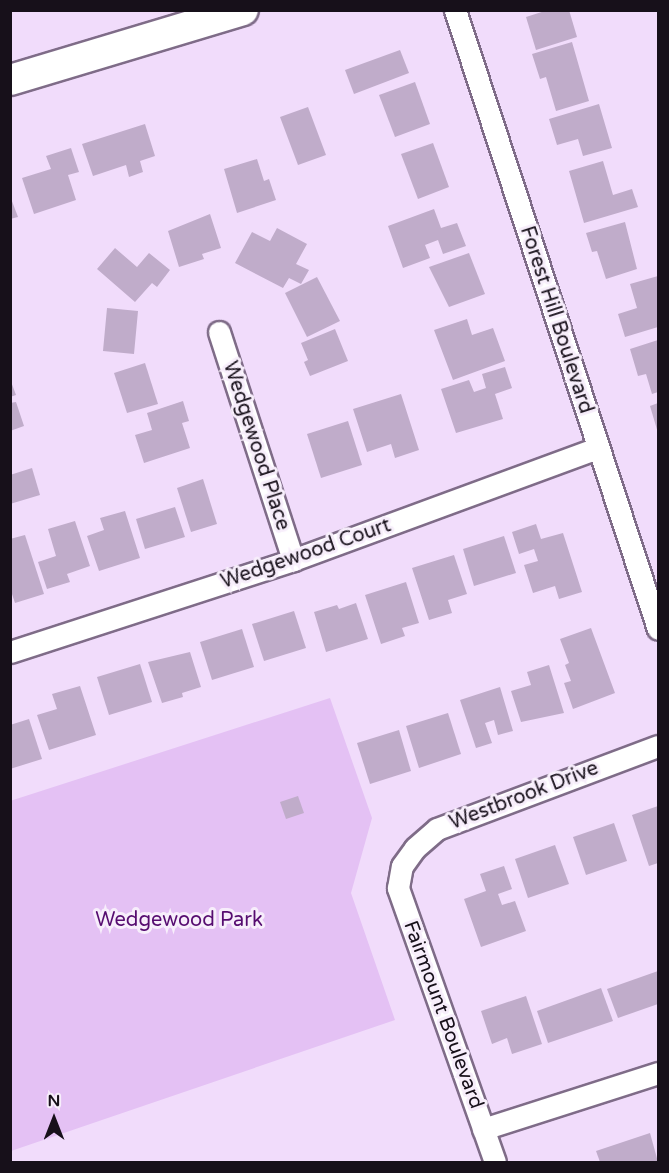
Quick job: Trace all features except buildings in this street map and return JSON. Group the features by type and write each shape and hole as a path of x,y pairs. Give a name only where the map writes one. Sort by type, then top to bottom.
{"main road":[{"path":"10,80 243,10"}],"street":[{"name":"Forest Hill Boulevard","path":"455,10 658,629"},
{"name":"Wedgewood Place","path":"219,332 293,560"},
{"name":"Wedgewood Court","path":"10,652 293,560 598,448"},
{"name":"Westbrook Drive","path":"402,866 415,848 437,829 658,746"},
{"name":"Fairmount Boulevard","path":"402,866 398,888 495,1162"},
{"path":"483,1129 658,1073"}],"green space":[{"name":"Wedgewood Park","path":"330,698 372,818 351,893 395,1020 11,1151 10,801"}]}
